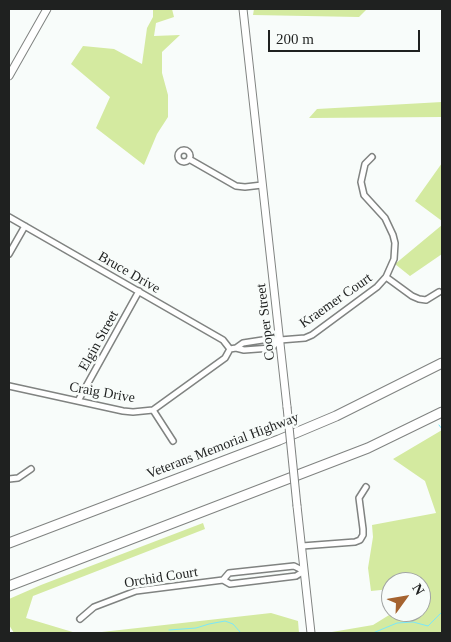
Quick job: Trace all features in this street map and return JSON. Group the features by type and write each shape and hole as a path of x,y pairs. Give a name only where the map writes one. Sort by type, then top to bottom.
{"highway":[{"name":"Veterans Memorial Highway","path":"9,543 279,440 336,416 442,363"},
{"path":"9,586 368,448 442,412"}],"main road":[{"path":"9,76 47,9"},
{"name":"Cooper Street","path":"243,9 311,633"}],"street":[{"name":"Kraemer Court","path":"280,340 305,338 312,334 377,287 386,277 394,259 395,243 393,235 384,218 364,195 360,182 364,164 372,157"},
{"path":"189,159 236,186 262,185"},
{"name":"Bruce Drive","path":"9,217 223,340 233,348"},
{"path":"9,254 24,226"},
{"path":"386,277 419,299 426,300 439,292"},
{"name":"Elgin Street","path":"78,401 139,291"},
{"path":"233,348 243,343 269,339 280,340"},
{"path":"233,348 244,350 271,348 280,340"},
{"name":"Craig Drive","path":"9,386 128,412 153,410 225,358 233,348"},
{"path":"153,410 173,440"},
{"path":"9,479 18,478 31,469"},
{"path":"302,546 360,540 363,529 359,498 366,487"},
{"name":"Orchid Court","path":"223,580 229,573 294,566 304,572"},
{"name":"Orchid Court","path":"80,619 94,607 136,591 223,580 230,584 296,576 304,572"}],"green space":[{"path":"153,9 172,9 174,17 156,23 154,36 180,35 162,52 162,73 168,95 168,117 157,134 144,165 96,128 110,97 71,64 83,46 114,49 142,64 147,28 153,17"},
{"path":"254,9 367,9 359,17 253,15"},
{"path":"442,102 442,117 309,118 317,109"},
{"path":"442,163 442,221 415,201"},
{"path":"442,225 442,254 410,276 395,264"},
{"path":"442,430 442,633 326,633 373,625 381,620 381,622 431,622 431,572 381,572 381,590 371,591 368,568 373,537 372,525 436,513 425,481 393,459"},
{"path":"203,523 205,529 33,596 26,618 76,633 14,633 9,625 9,599"},
{"path":"271,613 298,621 299,633 93,633"}],"waterway":[{"path":"439,425 442,429"},
{"path":"373,633 397,623 413,622 428,626 442,612"},
{"path":"169,630 196,628 225,621 233,624 241,633"}]}
